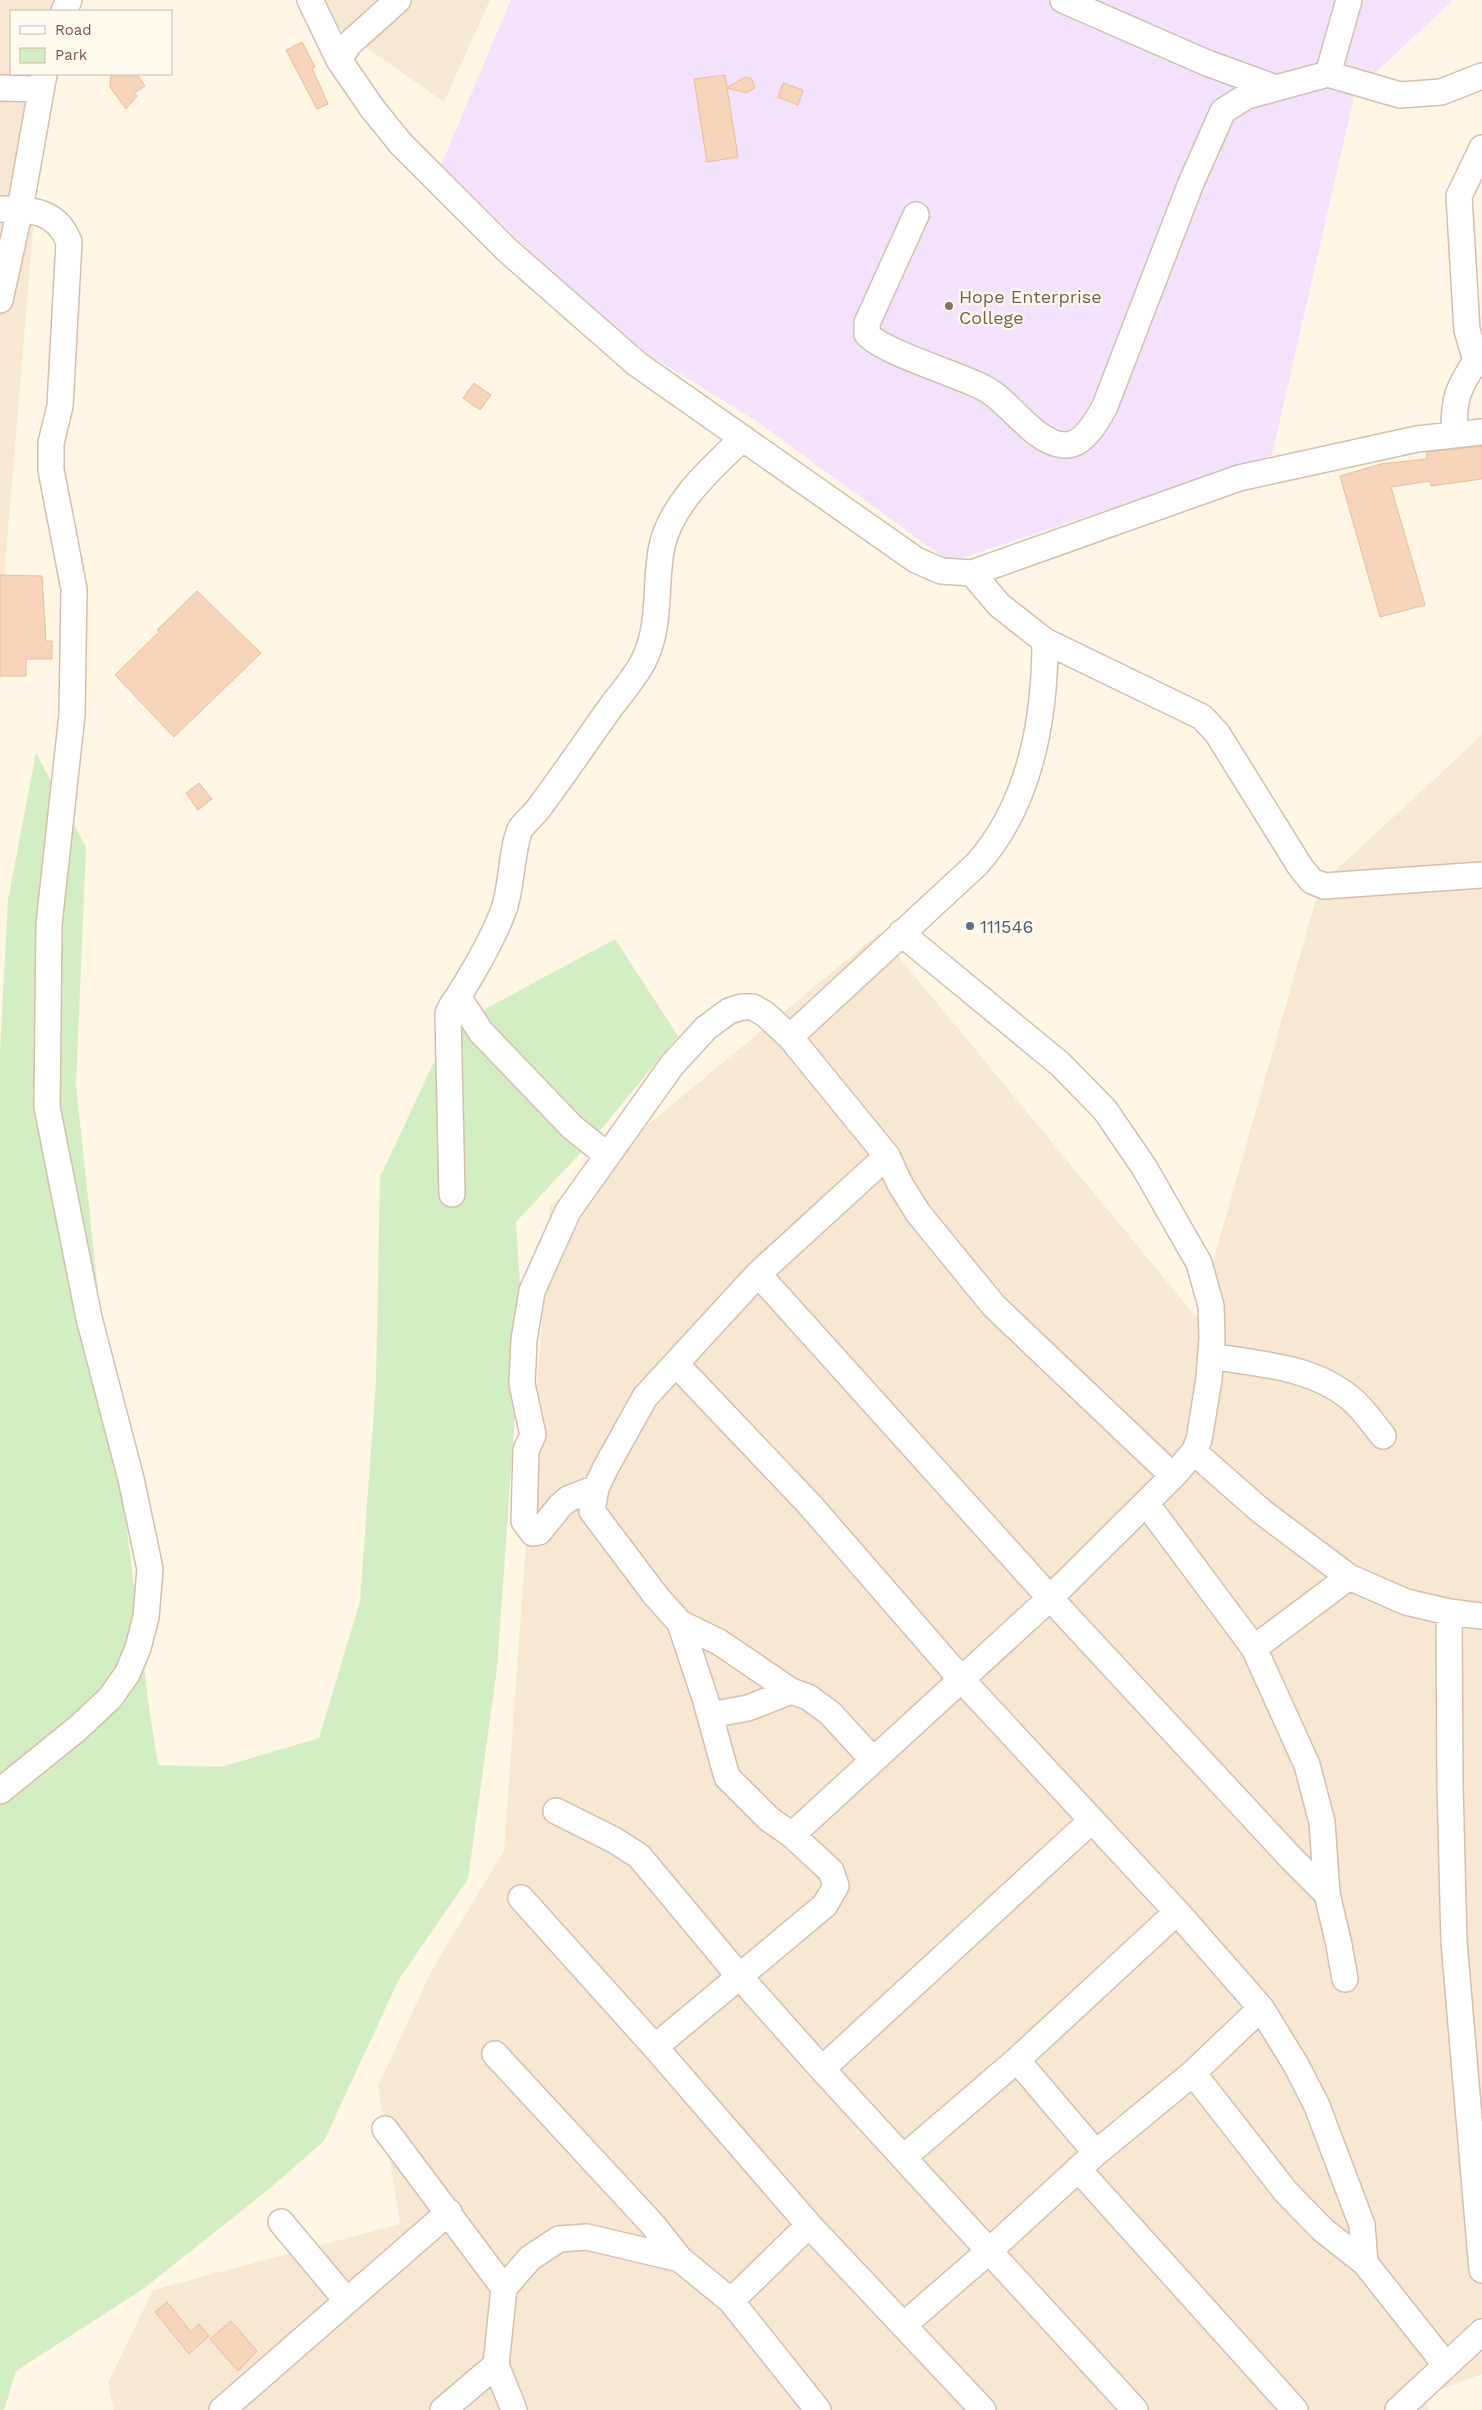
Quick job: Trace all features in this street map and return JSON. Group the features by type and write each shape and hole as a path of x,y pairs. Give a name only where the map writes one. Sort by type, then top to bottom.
{"street":[{"path":"310,0 339,60 372,108 401,144 507,250 638,364 916,560 942,570 972,573 1239,478 1418,439 1482,432"},
{"path":"339,60 349,44 398,0"},
{"path":"1063,0 1207,63 1276,88"},
{"path":"1328,74 1349,0"},
{"path":"916,215 867,323 867,334 883,345 985,388 1006,404 1039,435 1055,444 1066,445 1076,441 1094,427 1105,406 1218,119 1223,111 1247,96 1328,74 1400,95 1440,92 1482,76"},
{"path":"0,88 42,81 10,209 0,300"},
{"path":"1454,435 1454,403 1459,386 1479,362 1467,330 1459,196 1482,148"},
{"path":"0,1791 78,1728 110,1698 127,1674 138,1648 146,1616 150,1569 131,1480 89,1318 47,1106 49,924 72,705 74,589 51,470 51,452 60,406 69,242 64,230 52,216 10,209"},
{"path":"452,1194 448,1014 450,1006 458,997 474,966 488,946 504,909 511,886 514,854 521,828 568,770 644,660 652,638 658,606 663,544 674,518 690,493 743,438"},
{"path":"972,573 999,604 1045,641 1202,717 1217,732 1301,868 1312,881 1324,886 1482,875"},
{"path":"790,1037 977,864 995,845 1018,800 1038,738 1045,686 1045,641"},
{"path":"792,1835 1050,1598 1146,1503 1194,1452 1200,1432 1211,1356 1211,1306 1198,1263 1144,1167 1105,1110 1060,1064 901,933"},
{"path":"458,997 481,1032 572,1127 607,1155"},
{"path":"596,1488 568,1499 539,1532 533,1533 524,1521 526,1450 533,1435 522,1384 524,1340 532,1291 568,1211 672,1065 706,1028 729,1011 742,1007 753,1007 765,1014 790,1037 887,1156 900,1184 918,1213 994,1306 1172,1476"},
{"path":"874,1760 830,1713 808,1697 790,1691 720,1642 680,1623 656,1596 592,1511 596,1488 620,1439 645,1397 758,1274 887,1156"},
{"path":"758,1274 1050,1598 1291,1858 1327,1894"},
{"path":"1211,1356 1294,1370 1326,1382 1351,1398 1384,1436"},
{"path":"676,1364 810,1504 961,1679 1177,1912 1261,2008 1296,2065 1317,2106 1362,2225 1366,2262"},
{"path":"1194,1452 1262,1511 1349,1578 1406,1602 1449,1612 1482,1616"},
{"path":"1146,1503 1254,1648 1307,1765 1322,1822 1327,1894 1340,1945 1345,1979"},
{"path":"1254,1648 1349,1578"},
{"path":"1449,1612 1450,1785 1454,1942 1482,2270"},
{"path":"655,2047 825,1905 836,1886 831,1871 792,1835 769,1819 727,1778 710,1715 680,1623"},
{"path":"710,1715 748,1708 790,1691"},
{"path":"556,1811 614,1840 639,1856 740,1977 822,2069 1134,2410"},
{"path":"822,2069 1092,1820"},
{"path":"521,1898 655,2047 809,2225 905,2324 983,2410"},
{"path":"904,2157 1017,2060 1177,1912"},
{"path":"905,2324 1088,2161 1194,2073 1261,2008"},
{"path":"495,2054 653,2225 680,2259 731,2301 818,2410"},
{"path":"1017,2060 1088,2161 1295,2410"},
{"path":"1194,2073 1286,2192 1324,2230 1366,2262 1446,2364"},
{"path":"385,2129 449,2212 504,2288"},
{"path":"222,2410 449,2212"},
{"path":"281,2222 347,2301"},
{"path":"731,2301 809,2225"},
{"path":"514,2410 496,2365 504,2288 530,2258 559,2239 587,2238 680,2259"},
{"path":"1398,2410 1482,2332"},
{"path":"443,2410 496,2365"}],"shaded area":[{"path":"0,0 52,0 51,10 10,10 10,75 46,75 0,626"},
{"path":"299,0 490,0 444,102"},
{"name":"Hope Enterprise College","path":"511,0 1453,0 1355,92 1272,455 950,562 756,421 643,351 540,261 441,165"},
{"path":"1482,735 1482,2374 1423,2396 1429,2410 114,2410 108,2383 153,2290 400,2224 378,2086 433,1968 504,1851 550,1206 879,933 1197,1318 1320,885"}],"green space":[{"path":"36,753 86,847 76,1085 102,1329 149,1707 158,1765 221,1767 319,1738 360,1601 376,1382 380,1177 450,1028 615,939 678,1036 589,1144 516,1222 522,1316 497,1668 468,1879 399,1979 324,2141 269,2189 143,2289 16,2371 4,2410 0,2410 0,1051 8,900"}],"building":[{"path":"302,42 315,67 312,68 328,104 317,109 286,50"},
{"path":"111,75 138,75 145,86 134,93 137,96 126,109 110,87"},
{"path":"725,75 727,87 746,77 752,79 755,88 746,93 727,88 738,157 707,162 694,79"},
{"path":"783,83 803,90 798,105 778,97"},
{"path":"474,383 491,395 480,410 463,398"},
{"path":"1482,446 1482,479 1431,486 1430,481 1391,487 1425,605 1380,617 1340,476 1381,464 1427,459 1427,452"},
{"path":"0,575 42,576 46,641 52,641 52,659 26,659 26,676 0,676"},
{"path":"197,591 261,653 174,737 115,675"},
{"path":"199,783 212,799 198,810 186,793"},
{"path":"167,2302 191,2332 199,2324 209,2336 189,2354 155,2312"},
{"path":"231,2321 257,2351 238,2371 210,2339"}],"place":[{"name":"Hope Enterprise College","path":"949,306"},
{"name":"111546","path":"970,926"}]}
